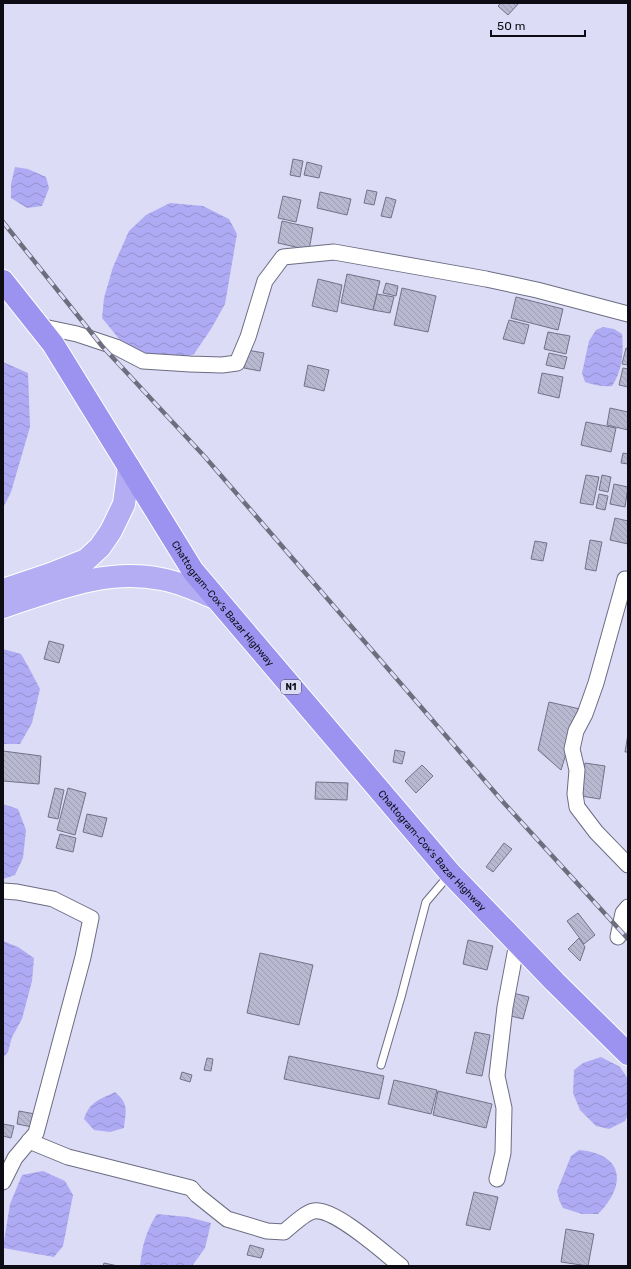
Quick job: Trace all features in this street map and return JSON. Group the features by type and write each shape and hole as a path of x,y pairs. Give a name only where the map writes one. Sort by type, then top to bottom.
{"highway":[{"name":"Chattogram-Cox's Bazar Highway","path":"3,281 53,344 193,571 450,873 517,943 628,1054"}],"main road":[{"path":"3,590 51,574 86,560 100,546 111,531 124,504 129,467"},
{"path":"3,607 71,584 112,577 132,576 161,579 188,586 216,598"}],"street":[{"path":"39,326 77,334 116,347 143,361 190,364 236,363 248,337 265,281 283,257 334,252 486,279 537,290 628,314"},
{"path":"625,579 596,683 585,714 576,731 572,749 577,770 575,794 577,807 596,832 628,865"},
{"path":"3,891 17,892 53,899 91,918 83,957 36,1133 15,1158 3,1182"},
{"path":"618,937 623,913 628,907"},
{"path":"497,1179 503,1153 504,1108 498,1076 505,1006 517,943"},
{"path":"29,1141 68,1157 191,1188 197,1195 227,1218 267,1231 284,1232 300,1218 314,1211 328,1213 343,1220 401,1266"}],"lane":[{"path":"381,1065 426,902 450,873"}],"water":[{"path":"15,167 28,169 46,177 49,188 42,206 27,208 11,198 11,184"},
{"path":"170,203 203,206 229,219 237,234 225,304 211,329 194,354 175,361 148,359 120,340 102,318 104,298 113,267 129,231 146,215"},
{"path":"603,327 614,329 622,334 622,361 612,386 598,386 585,382 582,373 589,341 596,330"},
{"path":"3,362 28,373 30,427 11,492 3,508"},
{"path":"3,649 21,654 40,689 32,723 20,744 3,744"},
{"path":"3,804 18,809 26,830 23,858 15,875 3,879"},
{"path":"3,941 18,947 34,958 32,981 22,1019 12,1037 8,1052 3,1058"},
{"path":"601,1057 620,1067 628,1079 628,1115 625,1121 609,1129 596,1126 580,1110 573,1093 574,1070 583,1063"},
{"path":"115,1092 123,1100 126,1108 124,1128 110,1132 94,1130 84,1119 86,1113 92,1105 100,1099"},
{"path":"579,1150 594,1153 605,1158 612,1164 616,1173 617,1182 614,1192 598,1214 582,1214 563,1208 559,1200 557,1191 571,1156"},
{"path":"43,1171 65,1181 73,1195 63,1246 54,1257 3,1248 10,1204 22,1175"},
{"path":"157,1214 188,1217 211,1223 205,1248 192,1266 140,1266 145,1239"}],"building":[{"path":"501,3 519,3 508,15 498,6"},
{"path":"293,159 303,161 300,177 290,175"},
{"path":"307,162 322,166 319,178 304,175"},
{"path":"367,190 377,192 374,205 364,203"},
{"path":"320,192 351,199 347,215 317,208"},
{"path":"283,196 301,200 296,222 278,218"},
{"path":"386,197 396,200 391,218 381,216"},
{"path":"282,221 313,228 309,250 278,243"},
{"path":"347,274 380,281 373,310 341,303"},
{"path":"318,279 342,285 337,312 312,306"},
{"path":"386,283 398,286 396,296 383,293"},
{"path":"402,288 436,296 428,332 394,325"},
{"path":"377,294 394,297 390,313 373,310"},
{"path":"516,297 563,309 558,330 511,318"},
{"path":"509,320 529,325 524,344 503,339"},
{"path":"548,332 570,336 566,354 544,349"},
{"path":"626,348 628,349 628,365 622,364"},
{"path":"247,350 264,353 260,371 244,368"},
{"path":"549,353 567,357 564,369 546,365"},
{"path":"308,365 329,370 324,391 304,386"},
{"path":"623,368 628,369 628,387 619,385"},
{"path":"542,373 563,377 559,398 538,393"},
{"path":"610,408 628,412 628,430 607,425"},
{"path":"586,422 616,428 611,452 581,445"},
{"path":"623,453 628,454 628,464 621,463"},
{"path":"586,475 599,477 593,505 580,503"},
{"path":"602,475 611,477 608,492 599,490"},
{"path":"614,484 628,487 625,507 610,504"},
{"path":"599,494 608,496 605,510 596,508"},
{"path":"615,518 628,521 628,544 610,540"},
{"path":"590,540 602,542 596,571 585,569"},
{"path":"535,541 547,543 543,561 531,559"},
{"path":"49,641 64,645 59,663 44,659"},
{"path":"549,702 580,709 561,770 538,750"},
{"path":"628,734 628,752 625,752"},
{"path":"395,750 405,752 402,764 393,762"},
{"path":"3,751 41,756 39,784 3,781"},
{"path":"585,763 605,766 600,799 581,796"},
{"path":"422,765 433,776 416,793 405,781"},
{"path":"316,782 348,783 347,800 315,799"},
{"path":"55,788 64,790 58,819 48,817"},
{"path":"68,788 86,793 75,835 57,830"},
{"path":"87,814 107,818 102,837 83,832"},
{"path":"60,834 76,838 73,852 56,848"},
{"path":"504,843 512,849 493,872 486,867"},
{"path":"578,913 595,935 584,944 567,921"},
{"path":"579,938 585,947 580,961 568,949"},
{"path":"468,940 493,946 487,970 463,964"},
{"path":"260,953 313,965 299,1025 247,1013"},
{"path":"513,993 529,997 523,1019 507,1015"},
{"path":"475,1032 490,1035 482,1076 466,1073"},
{"path":"289,1056 384,1076 379,1099 284,1079"},
{"path":"207,1058 213,1059 211,1071 204,1070"},
{"path":"182,1072 192,1075 190,1082 180,1079"},
{"path":"394,1080 437,1090 431,1114 388,1104"},
{"path":"438,1091 492,1104 486,1128 433,1115"},
{"path":"19,1111 35,1114 32,1127 17,1124"},
{"path":"3,1124 14,1126 11,1138 3,1136"},
{"path":"474,1192 498,1197 490,1230 466,1225"},
{"path":"566,1229 594,1234 588,1266 561,1262"},
{"path":"250,1245 264,1249 261,1258 247,1255"},
{"path":"104,1263 118,1266 103,1266"}],"railway":[{"path":"3,222 102,346 205,457 504,803 628,939"}]}
